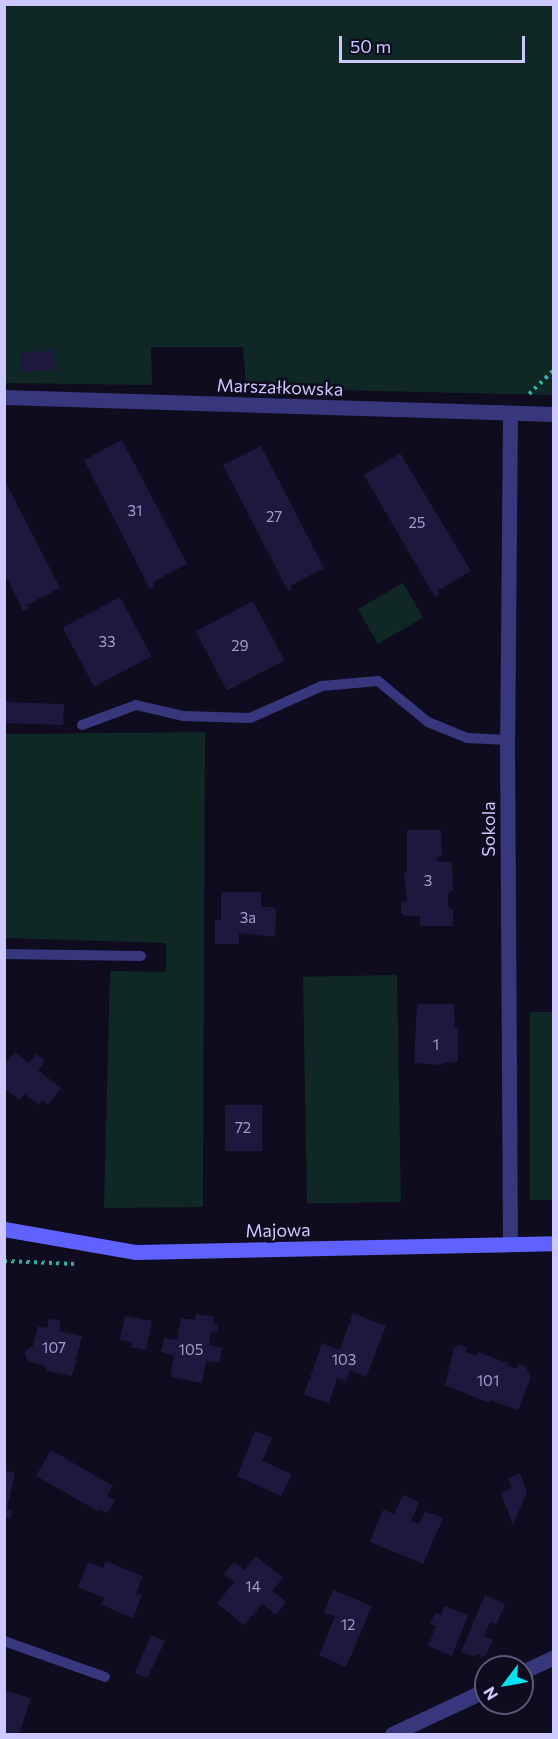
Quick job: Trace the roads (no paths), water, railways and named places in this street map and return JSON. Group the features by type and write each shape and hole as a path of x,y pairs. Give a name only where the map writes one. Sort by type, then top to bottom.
{"street":[{"name":"Marszałkowska","path":"4,397 554,414"},
{"name":"Sokola","path":"510,414 507,740 510,1244"},
{"name":"Majowa","path":"4,1229 136,1252 554,1243"},
{"path":"534,1666 554,1657"},
{"path":"392,1734 474,1695"}],"lane":[{"path":"82,725 136,705 183,716 250,718 322,686 378,681 428,722 467,738 507,740"},
{"path":"4,954 141,956"},
{"path":"4,1641 105,1677"}]}
